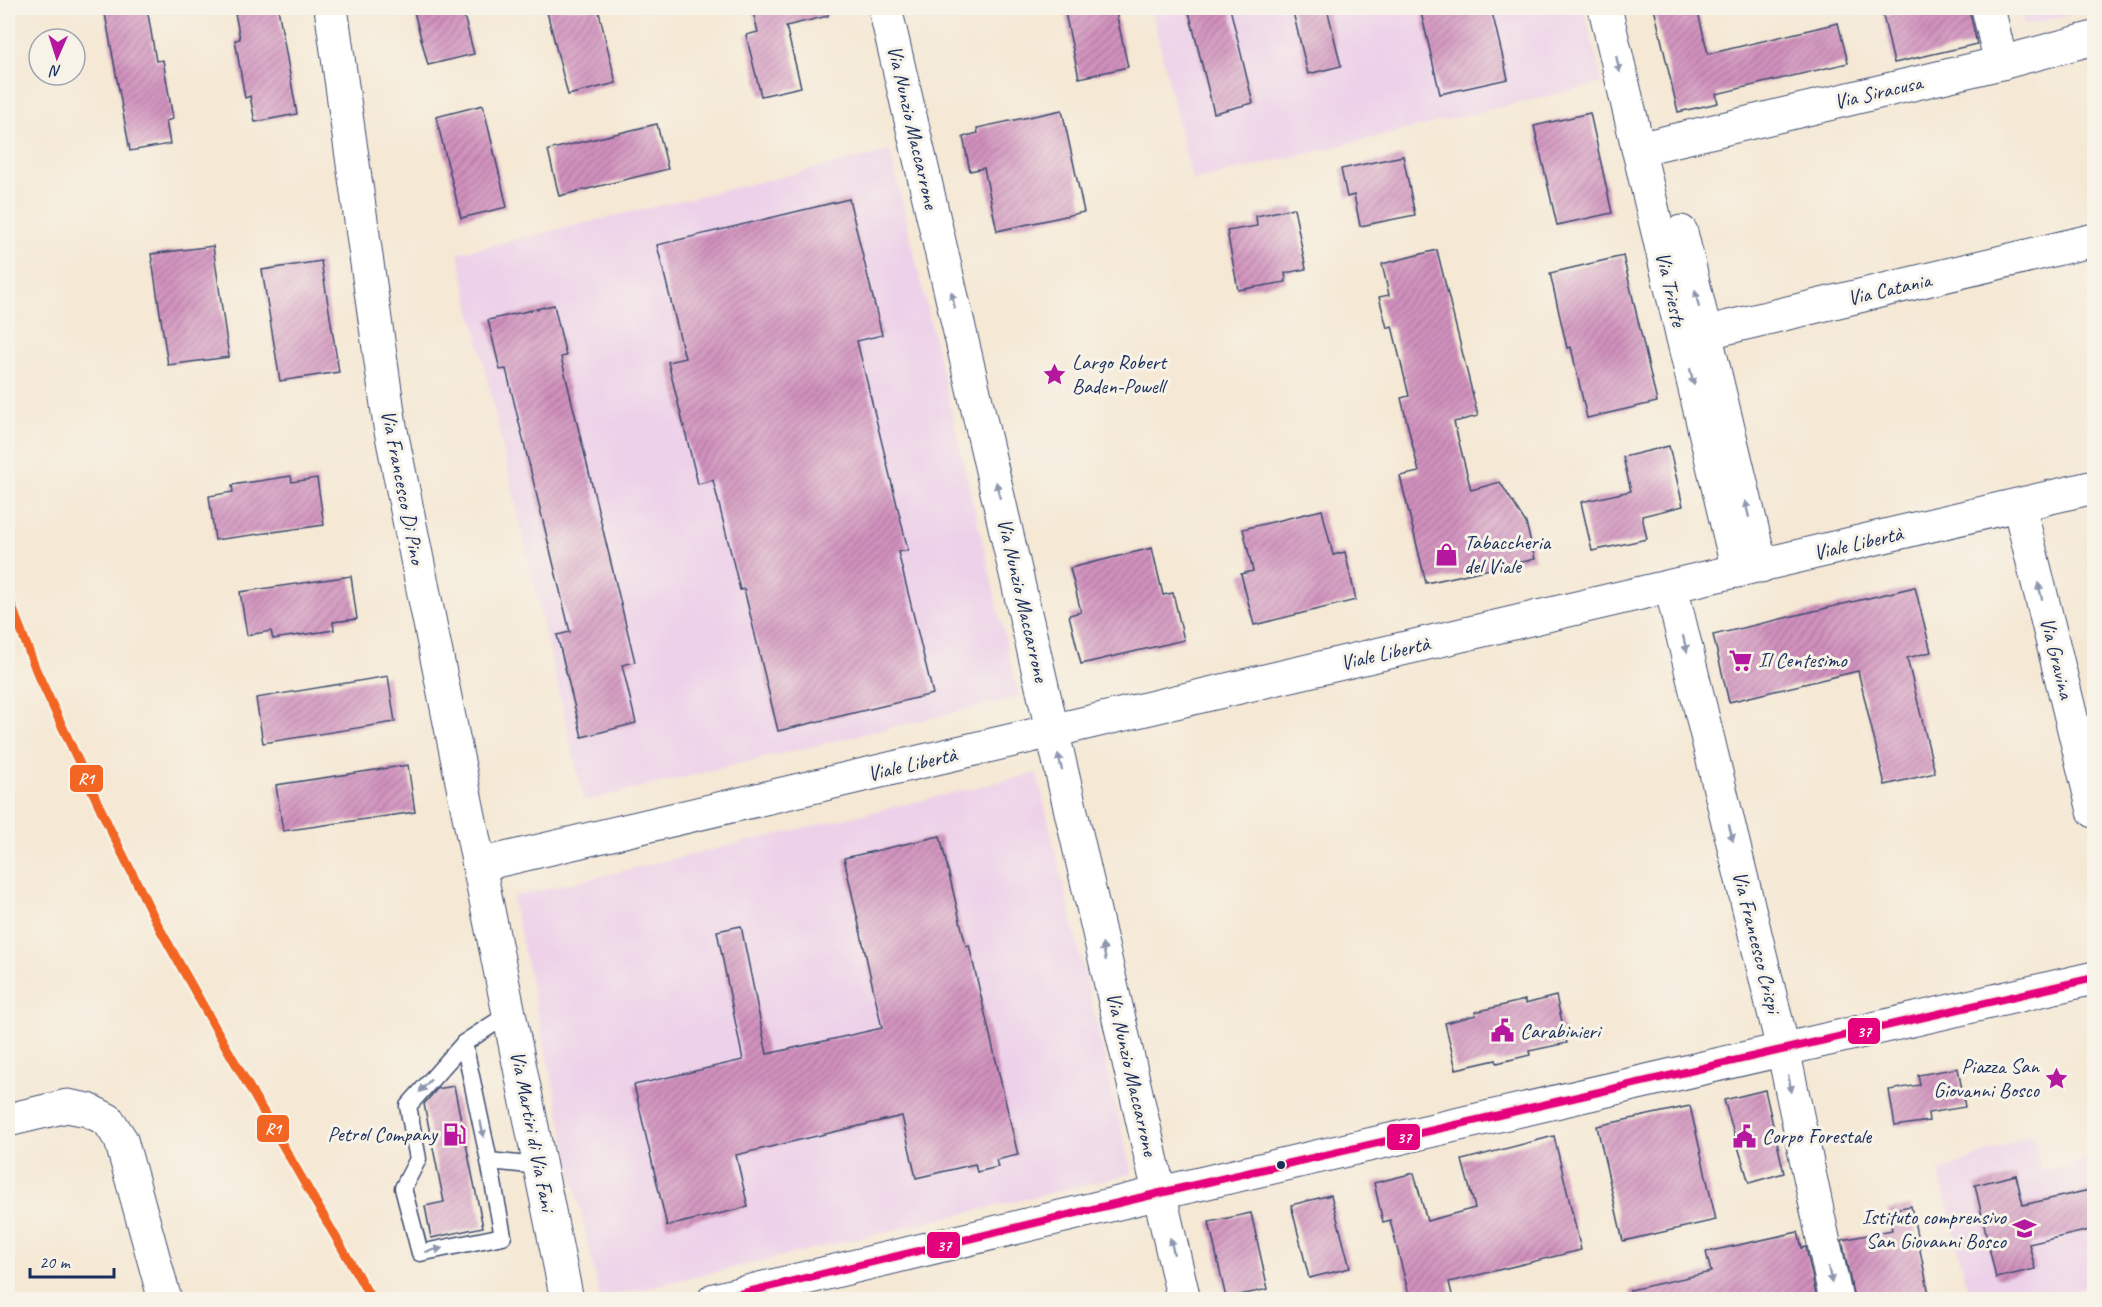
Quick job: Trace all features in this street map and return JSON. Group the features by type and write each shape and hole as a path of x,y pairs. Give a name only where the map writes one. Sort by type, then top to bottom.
{"street":[{"name":"Via Francesco Di Pino","path":"331,8 390,426 499,963"},
{"name":"Via Nunzio Maccarrone","path":"885,8 1184,1299"},
{"name":"Via Trieste","path":"1605,8 1649,147 1750,568"},
{"name":"Via Trieste","path":"1628,8 1649,147"},
{"path":"1988,8 2001,63"},
{"name":"Via Siracusa","path":"1649,147 2001,63 2094,38"},
{"name":"Via Catania","path":"1694,335 2094,240"},
{"name":"Viale Libertà","path":"479,865 2094,488"},
{"name":"Via Gravina","path":"2019,505 2094,810"},
{"name":"Via Francesco Crispi","path":"1671,587 1783,1049 1836,1299"},
{"name":"Via Martiri di Via Fani","path":"499,963 567,1299"},
{"path":"714,1299 1160,1193 2094,978"},
{"path":"8,1120 68,1106 88,1110 108,1120 121,1140 165,1299"}],"lane":[{"path":"464,1043 503,1236 420,1253 403,1188 418,1159 408,1106 464,1043 510,1013"},
{"path":"489,1161 540,1166"}],"shaded area":[{"path":"1151,8 1584,8 1602,83 1192,181"},
{"path":"2020,8 2094,8 2024,26"},
{"path":"890,151 1019,697 584,801 458,253"},
{"path":"1037,773 1132,1174 600,1299 512,897"},
{"name":"Istituto comprensivo San Giovanni Bosco","path":"2033,1134 2042,1171 2094,1158 2094,1285 2038,1299 1970,1299 1939,1172"}],"building":[{"path":"104,8 147,8 156,61 163,60 173,119 166,121 170,144 130,151"},
{"path":"234,8 278,8 297,114 255,122 250,96 245,98 235,40 240,39"},
{"path":"413,8 462,8 474,54 428,65"},
{"path":"546,8 598,8 616,83 568,95"},
{"path":"752,8 827,8 828,16 786,26 801,87 761,96 746,35 758,32"},
{"path":"1064,8 1115,8 1128,67 1079,78"},
{"path":"1188,8 1230,8 1253,103 1214,113"},
{"path":"1292,8 1327,8 1341,66 1308,74"},
{"path":"1420,8 1491,8 1508,79 1440,94"},
{"path":"1654,8 1697,8 1708,54 1838,23 1848,63 1716,94 1718,103 1678,112"},
{"path":"1916,8 1969,8 1977,44 1894,63 1883,15"},
{"path":"483,105 507,207 461,218 436,117"},
{"path":"1062,110 1084,212 997,231 984,168 970,171 963,137 978,133 977,128"},
{"path":"1590,113 1612,213 1557,225 1534,126"},
{"path":"657,124 668,169 559,196 548,150"},
{"path":"1403,156 1415,215 1360,226 1354,195 1347,197 1341,169"},
{"path":"849,199 882,335 857,341 908,550 898,552 933,694 778,731 744,589 740,590 713,480 698,484 668,362 685,358 657,245"},
{"path":"1294,208 1306,269 1285,273 1286,282 1238,290 1227,231 1257,226 1256,216"},
{"path":"213,246 229,357 168,365 151,254"},
{"path":"1437,250 1478,416 1454,422 1471,490 1500,482 1526,523 1535,559 1426,583 1400,476 1419,472 1401,398 1409,396 1392,326 1387,328 1379,297 1389,295 1382,264"},
{"path":"1623,256 1657,402 1587,418 1571,347 1567,348 1550,273"},
{"path":"321,261 339,372 280,381 262,270"},
{"path":"554,305 566,356 561,357 635,662 622,665 636,723 582,737 557,635 570,632 506,369 500,370 488,320"},
{"path":"1669,446 1683,506 1642,516 1647,539 1592,551 1581,502 1631,491 1623,457"},
{"path":"291,476 292,482 317,478 324,525 215,540 209,496 233,492 232,485"},
{"path":"1322,510 1333,555 1345,552 1356,600 1254,625 1241,574 1253,571 1243,529"},
{"path":"1152,548 1163,595 1173,593 1184,640 1081,664 1069,615 1081,612 1070,568"},
{"path":"351,576 357,619 333,622 334,630 273,639 271,631 247,635 240,592"},
{"path":"1915,587 1931,652 1907,658 1935,773 1885,785 1858,671 1729,702 1713,635"},
{"path":"388,676 395,722 263,743 256,698"},
{"path":"408,765 415,812 283,831 276,785"},
{"path":"940,836 966,946 969,945 1018,1155 996,1160 998,1167 977,1172 975,1164 916,1178 902,1116 736,1155 748,1207 667,1226 634,1085 743,1060 717,931 741,926 767,1054 882,1028 844,858"},
{"path":"1556,996 1567,1043 1529,1051 1530,1055 1497,1063 1496,1060 1456,1069 1445,1023 1476,1015 1475,1012 1525,1000 1525,1004"},
{"path":"1958,1068 1965,1107 1928,1113 1929,1121 1895,1126 1889,1090 1920,1085 1918,1075"},
{"path":"454,1086 483,1227 431,1238 425,1206 444,1202 424,1104 437,1089"},
{"path":"1765,1090 1784,1173 1749,1183 1724,1100"},
{"path":"1690,1106 1716,1220 1623,1241 1597,1126"},
{"path":"1554,1136 1581,1250 1449,1282 1453,1299 1410,1299 1390,1220 1383,1222 1374,1183 1414,1173 1427,1221 1475,1208 1462,1160"},
{"path":"2016,1175 2023,1205 2094,1189 2094,1229 2029,1244 2035,1269 1996,1278 1975,1185"},
{"path":"1331,1195 1350,1268 1309,1278 1291,1205"},
{"path":"1911,1206 1930,1299 1854,1299 1842,1240 1892,1230 1888,1210"},
{"path":"1251,1213 1268,1289 1226,1298 1209,1222"},
{"path":"1798,1232 1802,1248 1806,1247 1817,1299 1631,1299 1630,1290 1711,1272 1706,1252"}],"transit line":[{"name":"R1","path":"8,596 36,670 110,829 160,929 372,1300"},
{"name":"37","path":"714,1300 1160,1193 2094,978"}],"place":[{"name":"Largo Robert Baden-Powell","path":"1054,374"},
{"name":"Tabaccheria del Viale","path":"1446,554"},
{"name":"Il Centesimo","path":"1740,660"},
{"name":"Carabinieri","path":"1502,1031"},
{"name":"Piazza San Giovanni Bosco","path":"2057,1078"},
{"name":"Petrol Company","path":"455,1134"},
{"name":"Corpo Forestale","path":"1744,1136"},
{"name":"Istituto comprensivo San Giovanni Bosco","path":"2024,1229"}]}
